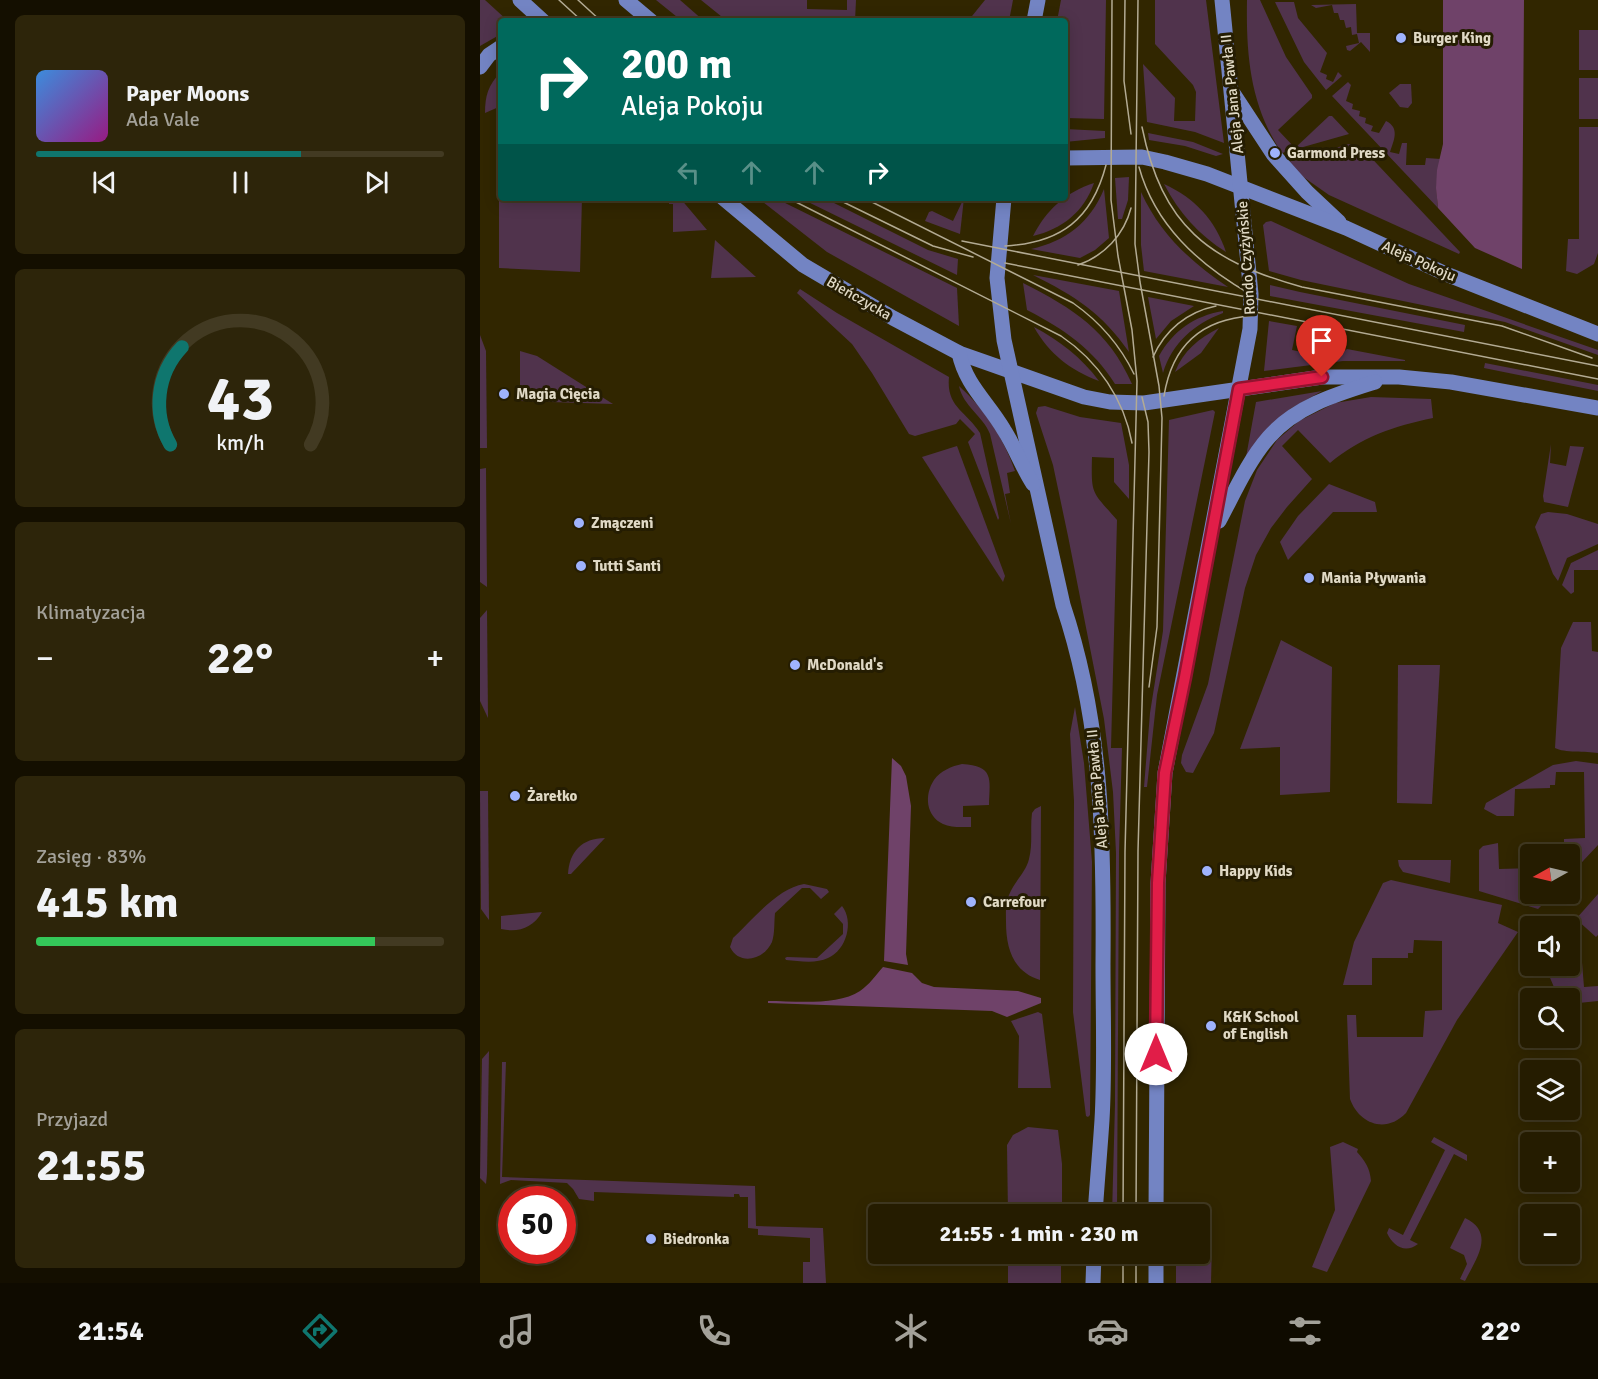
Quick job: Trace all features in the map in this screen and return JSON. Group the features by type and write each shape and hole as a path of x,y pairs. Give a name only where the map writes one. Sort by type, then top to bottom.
{"main road":[{"path":"520,0 540,18"},
{"path":"626,0 647,18"},
{"path":"1035,18 1038,0"},
{"name":"Aleja Jana Pawła II","path":"1222,0 1241,187"},
{"path":"480,68 489,55 498,48"},
{"path":"1232,90 1273,154 1307,192 1346,228"},
{"name":"Rondo Czyżyńskie","path":"1068,158 1124,156 1149,158 1207,174 1241,187 1251,304 1248,346 1239,389"},
{"name":"Aleja Pokoju","path":"1241,187 1346,228 1455,278 1598,334"},
{"name":"Bieńczycka","path":"727,201 803,265 959,353 1011,371"},
{"path":"1004,201 998,261 998,291 1011,371 1066,392 1119,403 1161,401 1322,377 1389,377 1451,382 1598,408"},
{"path":"959,353 962,369 970,384 999,421 1040,495"},
{"name":"Aleja Jana Pawła II","path":"1011,371 1063,605 1078,648 1094,736 1100,789 1104,869 1103,1094 1096,1204"},
{"path":"1213,531 1255,458 1268,438 1279,427 1314,403 1389,377"},
{"path":"1156,1204 1157,905 1165,773 1239,389"},
{"path":"1093,1283 1094,1264"},
{"path":"1156,1264 1156,1283"}],"shaded area":[{"path":"480,0 485,0 505,18 498,18 498,36 480,46"},
{"path":"656,0 680,0 701,18 678,18"},
{"path":"701,0 807,0 807,9 847,10 847,0 856,0 855,18 723,18"},
{"path":"985,0 1013,0 1010,18 970,18"},
{"path":"1061,0 1106,0 1104,119 1068,118 1068,18 1058,18"},
{"path":"1155,0 1206,0 1224,143 1195,132 1147,122 1143,64 1175,98 1174,121 1195,121 1196,92 1193,85 1155,44"},
{"path":"1247,0 1260,0 1286,57 1312,95 1312,98 1278,130 1295,148 1329,116 1332,116 1349,134 1282,153 1263,117 1252,80"},
{"path":"1443,0 1524,0 1522,269 1475,248 1438,208 1437,170 1443,144"},
{"path":"1275,2 1294,2 1298,18 1327,53 1320,72 1327,75 1326,79 1333,82 1338,72 1342,76 1326,90 1304,62"},
{"path":"1356,4 1357,33 1370,33 1370,52 1361,42 1350,51 1347,50 1346,46 1359,43 1357,34 1352,35 1351,27 1346,28 1344,20 1340,20 1338,13 1334,13 1332,5 1316,8 1311,5"},
{"path":"1579,30 1598,30 1598,70 1579,70"},
{"path":"498,76 498,107 485,113 488,91"},
{"path":"1579,78 1598,78 1598,119 1579,119"},
{"path":"1348,82 1351,85 1346,101 1353,104 1352,109 1360,111 1359,116 1366,118 1365,123 1373,126 1371,131 1379,133 1386,121 1393,127 1395,135 1390,152 1399,154 1402,143 1407,143 1406,165 1425,165 1426,158 1441,159 1437,184 1438,208 1332,96"},
{"path":"1400,84 1411,84 1412,103 1408,108 1400,107 1389,93"},
{"path":"1579,127 1598,127 1598,253 1594,264 1577,274 1566,271 1568,239 1579,239"},
{"path":"1068,129 1105,131 1105,138 1068,142"},
{"path":"1148,133 1193,142 1223,154 1216,156 1185,146 1149,140"},
{"path":"1349,144 1362,148 1460,252 1459,254 1329,195 1302,176 1288,162"},
{"path":"1129,177 1128,200 1122,219 1118,219 1115,178"},
{"path":"1094,183 1084,203 1071,218 1053,229 1033,236 1044,218 1058,203 1068,201 1068,196"},
{"path":"1164,184 1185,196 1202,211 1216,230 1226,252 1190,222"},
{"path":"1104,189 1109,238 1095,250 1080,258 1031,249 1055,241 1075,229 1092,212"},
{"path":"1141,192 1167,234 1201,268 1228,287 1144,271 1141,245"},
{"path":"499,201 582,201 580,272 499,268"},
{"path":"669,201 683,201 707,230 673,232 673,204 669,204"},
{"path":"762,201 781,201 957,288 959,326 827,252"},
{"path":"806,201 830,201 928,250 958,259 957,275"},
{"path":"960,201 964,201 960,234 925,221 929,212 932,211 953,221"},
{"path":"1271,221 1409,284 1598,350 1598,355 1505,322 1301,280 1269,271 1263,225"},
{"path":"715,240 756,277 711,278"},
{"path":"1033,275 1119,291 1129,352 1109,326 1087,307 1062,290"},
{"path":"1023,283 1058,302 1088,323 1112,349 1132,384 1115,384 1097,360 1077,341 1027,310"},
{"path":"1270,285 1465,325 1464,332 1270,296"},
{"path":"800,289 837,313 949,377 949,387 954,402 980,433 998,520 968,442 975,434 960,419 956,424 915,436 909,434 852,344 797,293"},
{"path":"1148,297 1194,306 1171,321 1156,339"},
{"path":"1223,311 1194,329 1178,344 1163,373 1159,356 1171,339 1194,321"},
{"path":"1269,321 1297,326 1292,350 1335,359 1347,349 1405,361 1343,361 1264,371"},
{"path":"1034,327 1069,350 1099,381 1061,360 1046,345"},
{"path":"1219,328 1201,353 1175,372 1178,364 1192,346"},
{"path":"480,335 486,351 487,448 480,448"},
{"path":"520,351 537,356 613,404 520,401"},
{"path":"1485,363 1598,385 1598,391 1484,368"},
{"path":"959,386 993,425 1015,471 1007,473 1010,493 1005,494 1011,524 990,434 961,393"},
{"path":"1322,391 1290,409 1246,457 1256,402"},
{"path":"1371,397 1431,399 1433,418 1366,439 1330,463 1298,430 1282,446 1312,479 1271,528 1256,555 1245,588 1214,733 1193,773 1186,772 1181,763 1182,755 1208,684 1245,501 1257,470 1277,440 1299,421 1335,403"},
{"path":"1045,406 1080,417 1121,423 1129,465 1129,499 1114,482 1114,458 1092,457 1092,479 1095,492 1117,520 1111,748 1122,748 1119,853 1117,1204 1112,1204 1116,853 1113,792 1104,719 1053,465 1036,413 1038,407"},
{"path":"1213,410 1215,412 1157,695 1147,787 1144,787 1150,713 1163,631 1169,420"},
{"path":"1551,444 1550,463 1566,466 1570,446 1584,447 1568,507 1544,502"},
{"path":"957,446 1005,576 1003,582 922,457"},
{"path":"486,468 487,587 480,582 480,469"},
{"path":"1329,484 1375,502 1377,512 1333,512 1288,560 1280,542 1298,516"},
{"path":"1548,512 1567,514 1598,524 1598,544 1567,558 1558,581 1553,574 1535,527 1541,514"},
{"path":"1598,550 1598,570 1574,570 1574,592 1571,594 1562,585 1571,563"},
{"path":"487,610 488,718 480,701 480,618"},
{"path":"1573,622 1591,622 1592,651 1598,652 1598,753 1564,751 1555,748 1561,648"},
{"path":"1281,640 1332,667 1330,792 1280,795 1280,747 1240,749"},
{"path":"1398,665 1440,665 1432,804 1397,803"},
{"path":"1075,707 1084,763 1092,862 1090,1115 1088,1117 1086,1116 1073,1012 1074,801 1070,734"},
{"path":"892,758 901,766 906,776 911,806 906,954 908,965 884,961"},
{"path":"1576,761 1598,764 1598,845 1580,864 1580,844 1564,844 1564,839 1585,838 1584,772 1556,772 1555,785 1550,785 1550,788 1515,789 1514,816 1497,816 1484,809 1486,803 1553,765"},
{"path":"962,764 980,767 988,775 989,805 963,806 963,817 971,817 971,827 953,827 943,824 933,816 928,805 928,798 931,786 940,774"},
{"path":"480,791 488,791 489,920 481,909"},
{"path":"1041,806 1040,980 1023,971 1013,958 1006,932 1006,912 1009,895 1029,859 1032,813"},
{"path":"605,838 571,874 568,874 571,859 578,848 590,841"},
{"path":"1498,843 1499,869 1520,868 1520,904 1479,891 1479,850 1483,846"},
{"path":"1398,860 1451,860 1450,883 1403,872"},
{"path":"1391,880 1502,905 1498,923 1518,932 1457,1020 1406,1113 1390,1123 1382,1124 1366,1120 1354,1108 1350,1099 1347,1015 1356,1015 1357,1037 1423,1037 1425,1011 1442,1010 1442,941 1414,940 1413,953 1408,953 1408,958 1372,958 1372,985 1343,985 1354,942 1383,883"},
{"path":"804,884 827,889 829,892 821,899 810,888 802,888 775,913 772,942 763,953 758,957 745,959 734,953 730,947 733,938 757,914 775,898"},
{"path":"1598,894 1598,935 1596,937 1580,923 1579,916"},
{"path":"1522,904 1543,904 1538,909"},
{"path":"842,906 848,919 847,935 835,954 818,961 786,960 787,957 817,958 843,934 843,924 834,914"},
{"path":"542,912 534,922 524,928 501,929 501,916"},
{"path":"1580,949 1584,987 1598,986 1598,1001 1580,1003 1580,988 1554,988 1549,976 1580,976"},
{"path":"883,967 912,973 922,983 934,987 1018,991 1041,998 1041,1003 1007,1017 992,1011 768,1003 768,1001 828,1001 851,996 866,986"},
{"path":"1038,1012 1042,1014 1051,1088 1018,1088 1019,1036 1011,1021"},
{"path":"489,1051 486,1184 480,1178 482,1059"},
{"path":"502,1062 506,1062 502,1177 755,1186 756,1226 823,1228 826,1283 803,1283 803,1262 810,1262 810,1238 758,1235 758,1229 748,1228 748,1197 740,1197 739,1194 734,1194 734,1197 594,1192 594,1201 579,1199 576,1186 570,1186 567,1183 511,1180 500,1184"},
{"path":"1028,1127 1058,1130 1062,1164 1062,1204 1008,1204 1007,1145 1013,1135"},
{"path":"1434,1137 1467,1155 1467,1161 1454,1154 1410,1240 1418,1244 1409,1248 1400,1247 1387,1233 1389,1228 1403,1235 1445,1150 1431,1142"},
{"path":"1343,1142 1358,1149 1357,1152 1368,1168 1371,1181 1327,1272 1312,1267 1335,1210 1330,1147"},
{"path":"1465,1218 1480,1231 1482,1239 1478,1255 1465,1281 1460,1279 1467,1264 1464,1255 1450,1248"},
{"path":"1210,1242 1212,1242 1211,1283 1176,1283 1176,1264 1210,1264"},
{"path":"1008,1264 1061,1264 1061,1283 1008,1283"}],"tram line":[{"path":"559,0 579,18"},
{"path":"578,0 598,18"},
{"path":"1112,0 1111,200 1118,256 1132,330 1137,381 1125,852 1123,1204"},
{"path":"1125,0 1124,81 1131,134"},
{"path":"1138,0 1135,244 1159,386 1162,418 1157,627 1149,687"},
{"path":"1142,127 1162,190 1177,214 1194,234 1215,251 1240,265 1302,287 1502,326 1592,358"},
{"path":"1005,246 1042,240 1071,225 1083,214 1092,200 1106,165"},
{"path":"1139,167 1146,188 1167,225 1196,256 1250,294"},
{"path":"794,201 1061,336 1087,357 1107,382 1123,411 1132,443"},
{"path":"841,201 933,246 973,257"},
{"path":"870,201 1073,303 1108,335 1134,374"},
{"path":"1078,265 1096,256 1112,243 1128,218 1131,208"},
{"path":"962,241 1598,366"},
{"path":"1005,263 1598,379"},
{"path":"1153,357 1164,338 1178,324 1196,313 1216,306"},
{"path":"1164,396 1174,363 1192,338 1218,323 1252,316"},
{"path":"1136,1204 1138,851 1149,452 1148,422 1142,397"},
{"path":"1123,1264 1123,1283"},
{"path":"1136,1264 1136,1283"}],"place":[{"name":"Burger King","path":"1401,38"},
{"name":"Garmond Press","path":"1275,153"},
{"name":"Magia Cięcia","path":"504,394"},
{"name":"Zmączeni","path":"579,523"},
{"name":"Tutti Santi","path":"581,566"},
{"name":"Mania Pływania","path":"1309,578"},
{"name":"McDonald's","path":"795,665"},
{"name":"Żarełko","path":"515,796"},
{"name":"Happy Kids","path":"1207,871"},
{"name":"Carrefour","path":"971,902"},
{"name":"K&K School of English","path":"1211,1026"},
{"name":"Biedronka","path":"651,1239"}],"route":[{"path":"1156,1054 1159,842 1165,773 1239,389 1322,377"}]}
